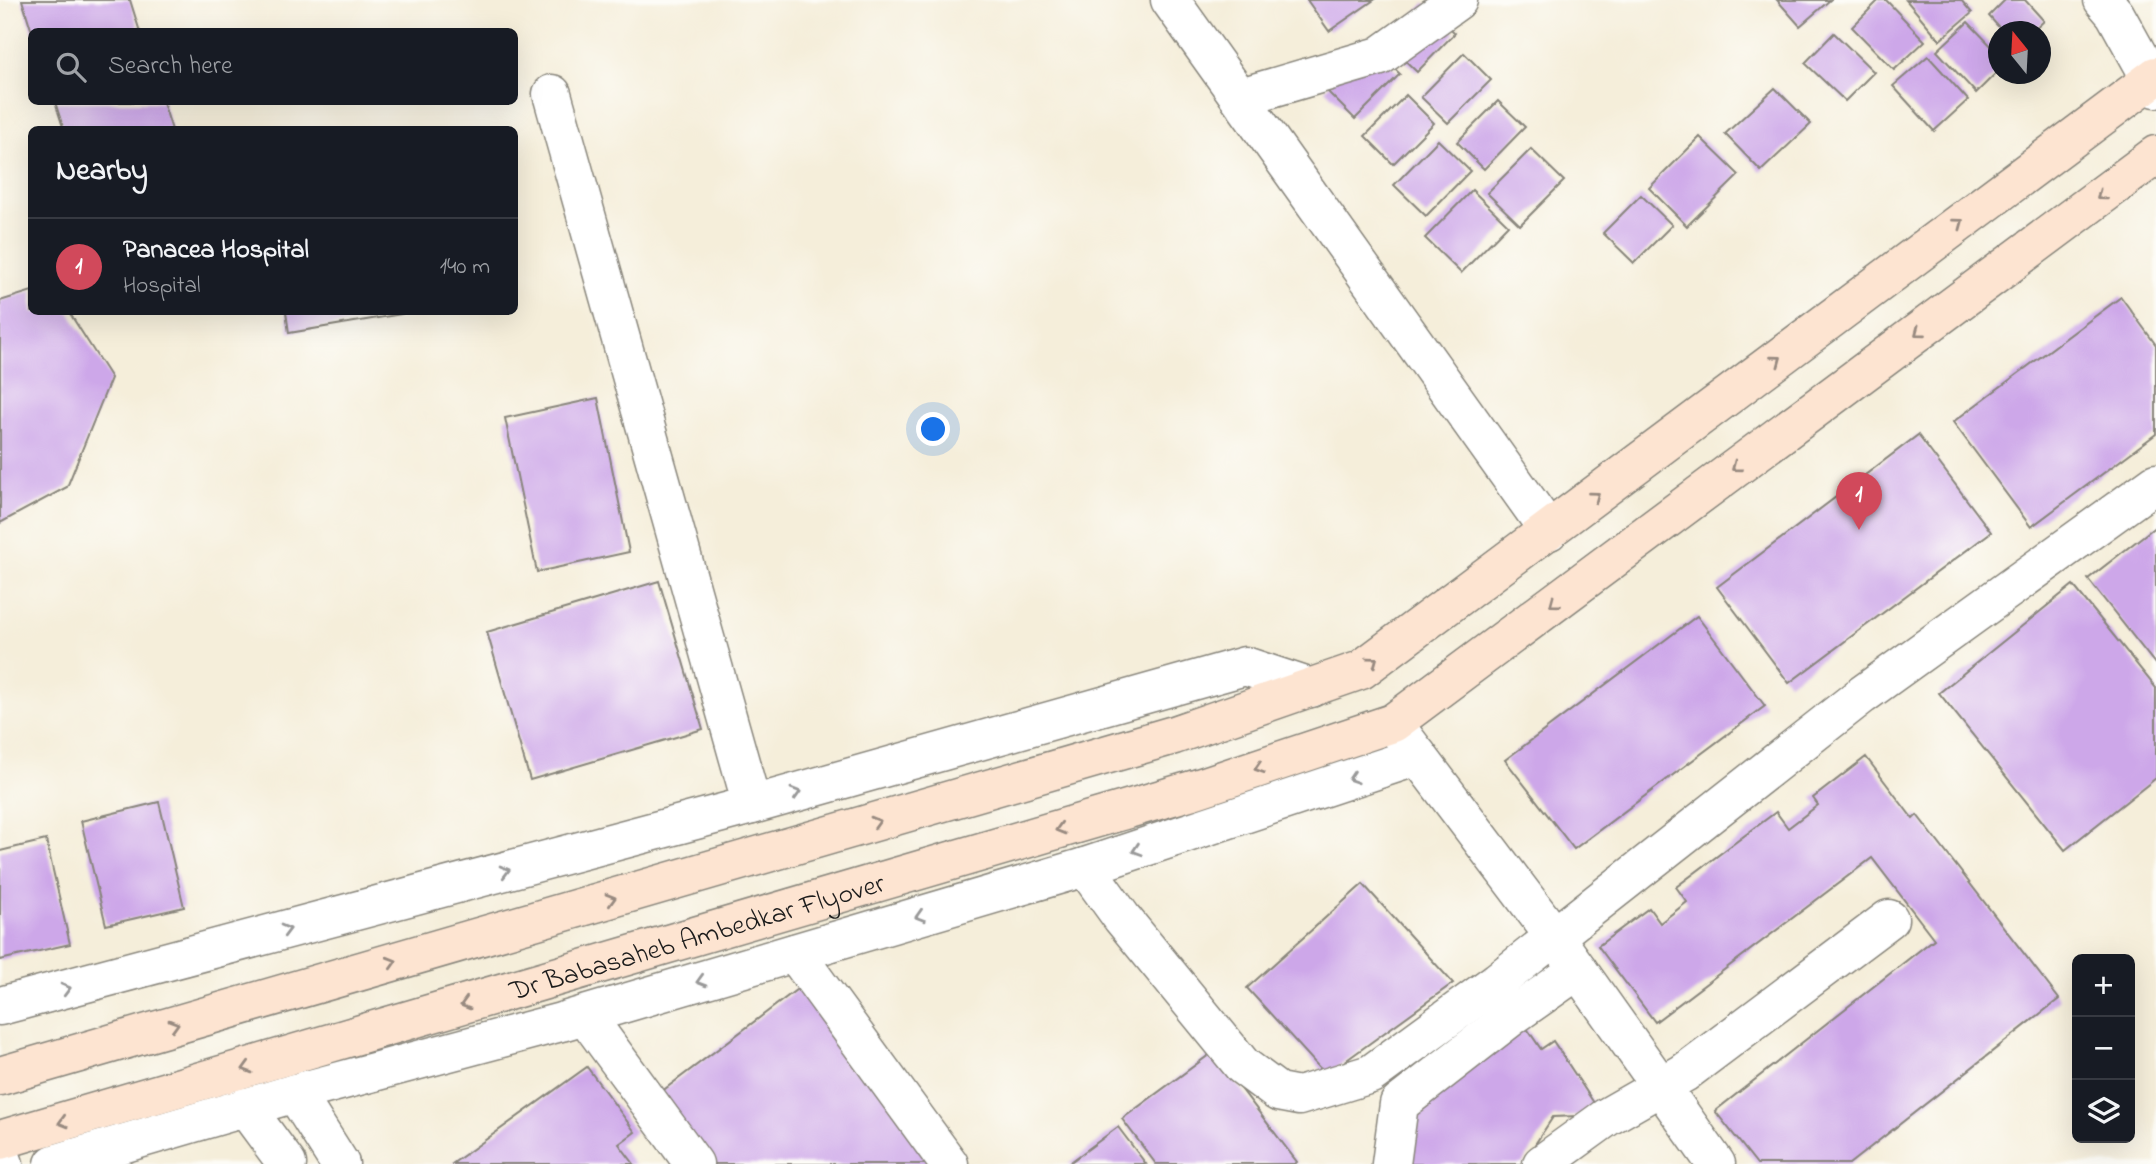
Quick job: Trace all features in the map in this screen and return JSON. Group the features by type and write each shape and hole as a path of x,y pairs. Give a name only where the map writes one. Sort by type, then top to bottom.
{"main road":[{"name":"Dr Babasaheb Ambedkar Flyover","path":"0,1076 1174,736 1361,670 2154,81"},
{"name":"Dr Babasaheb Ambedkar Flyover","path":"0,1140 1182,793 1393,723 2156,155"}],"street":[{"path":"1170,0 1549,531"},
{"path":"1241,97 1380,56 1458,0"},
{"path":"2104,0 2154,81"},
{"path":"552,94 752,805"},
{"path":"1085,867 1122,918 1244,1066 1278,1092 1299,1096 1371,1074 1498,981 1861,695 2156,482"},
{"path":"0,1006 752,805 1245,666 1311,688"},
{"path":"1393,723 1554,936 1716,1164"},
{"path":"54,1164 295,1093 573,1019 1085,867 1418,756"},
{"path":"1542,1164 1607,1117 1684,1073 1889,919"},
{"path":"795,953 949,1164"},
{"path":"1391,1164 1399,1104 1511,1017 1578,970"},
{"path":"573,1019 665,1164"},
{"path":"573,1019 694,1164"},
{"path":"295,1093 340,1164"},
{"path":"245,1107 287,1164"},
{"path":"0,1154 4,1164"}],"building":[{"path":"22,0 130,0 139,28 31,28"},
{"path":"1307,0 1374,0 1329,31"},
{"path":"1777,0 1830,0 1800,26"},
{"path":"1879,0 1886,0 1925,41 1894,70 1852,27"},
{"path":"1906,0 1961,0 1972,13 1940,40"},
{"path":"2005,0 2025,0 2044,21 1993,21 1989,16"},
{"path":"1425,3 1455,33 1417,72 1386,42"},
{"path":"1968,22 1988,43 1988,81 1976,93 1937,51"},
{"path":"1834,33 1874,72 1845,101 1805,63"},
{"path":"1370,45 1400,74 1355,119 1325,89"},
{"path":"1464,53 1491,80 1448,123 1421,97"},
{"path":"1928,56 1968,100 1934,131 1893,86"},
{"path":"1775,88 1811,124 1761,171 1725,134"},
{"path":"1406,95 1434,123 1393,164 1365,136"},
{"path":"1498,101 1525,127 1484,169 1457,142"},
{"path":"56,105 164,105 171,126 63,126"},
{"path":"1700,137 1739,175 1687,226 1649,188"},
{"path":"1438,140 1470,171 1426,216 1394,185"},
{"path":"1531,149 1564,181 1520,225 1487,193"},
{"path":"1472,190 1508,225 1461,273 1425,238"},
{"path":"1641,195 1672,225 1634,263 1603,233"},
{"path":"28,292 28,315 71,315 111,378 67,487 0,523 0,301"},
{"path":"2121,297 2156,345 2156,434 2031,527 1953,422"},
{"path":"286,315 396,315 289,333"},
{"path":"598,398 629,552 537,572 505,418"},
{"path":"1918,435 1991,532 1789,683 1717,587"},
{"path":"2156,526 2156,665 2088,579"},
{"path":"659,581 703,729 530,780 487,632"},
{"path":"2073,585 2156,688 2156,778 2065,850 1939,693"},
{"path":"1697,616 1765,706 1574,849 1505,760"},
{"path":"1866,757 1913,819 1917,815 2059,999 1849,1164 1757,1164 1715,1111 1934,939 1872,858 1655,1022 1598,946 1649,908 1660,923 1687,902 1676,887 1776,812 1788,828 1818,805 1813,798"},
{"path":"159,802 184,907 106,925 81,821"},
{"path":"46,840 70,944 0,960 0,851"},
{"path":"1363,884 1453,983 1326,1075 1247,988"},
{"path":"804,984 942,1164 710,1164 657,1095"},
{"path":"1522,1021 1541,1049 1553,1041 1602,1115 1553,1117 1522,1164 1401,1164 1409,1117"},
{"path":"1213,1052 1297,1162 1295,1164 1156,1164 1122,1119"},
{"path":"587,1067 635,1132 619,1144 634,1164 452,1164"},
{"path":"1118,1127 1146,1164 1068,1164"}],"place":[{"name":"Panacea Hospital","path":"1859,530"}]}
